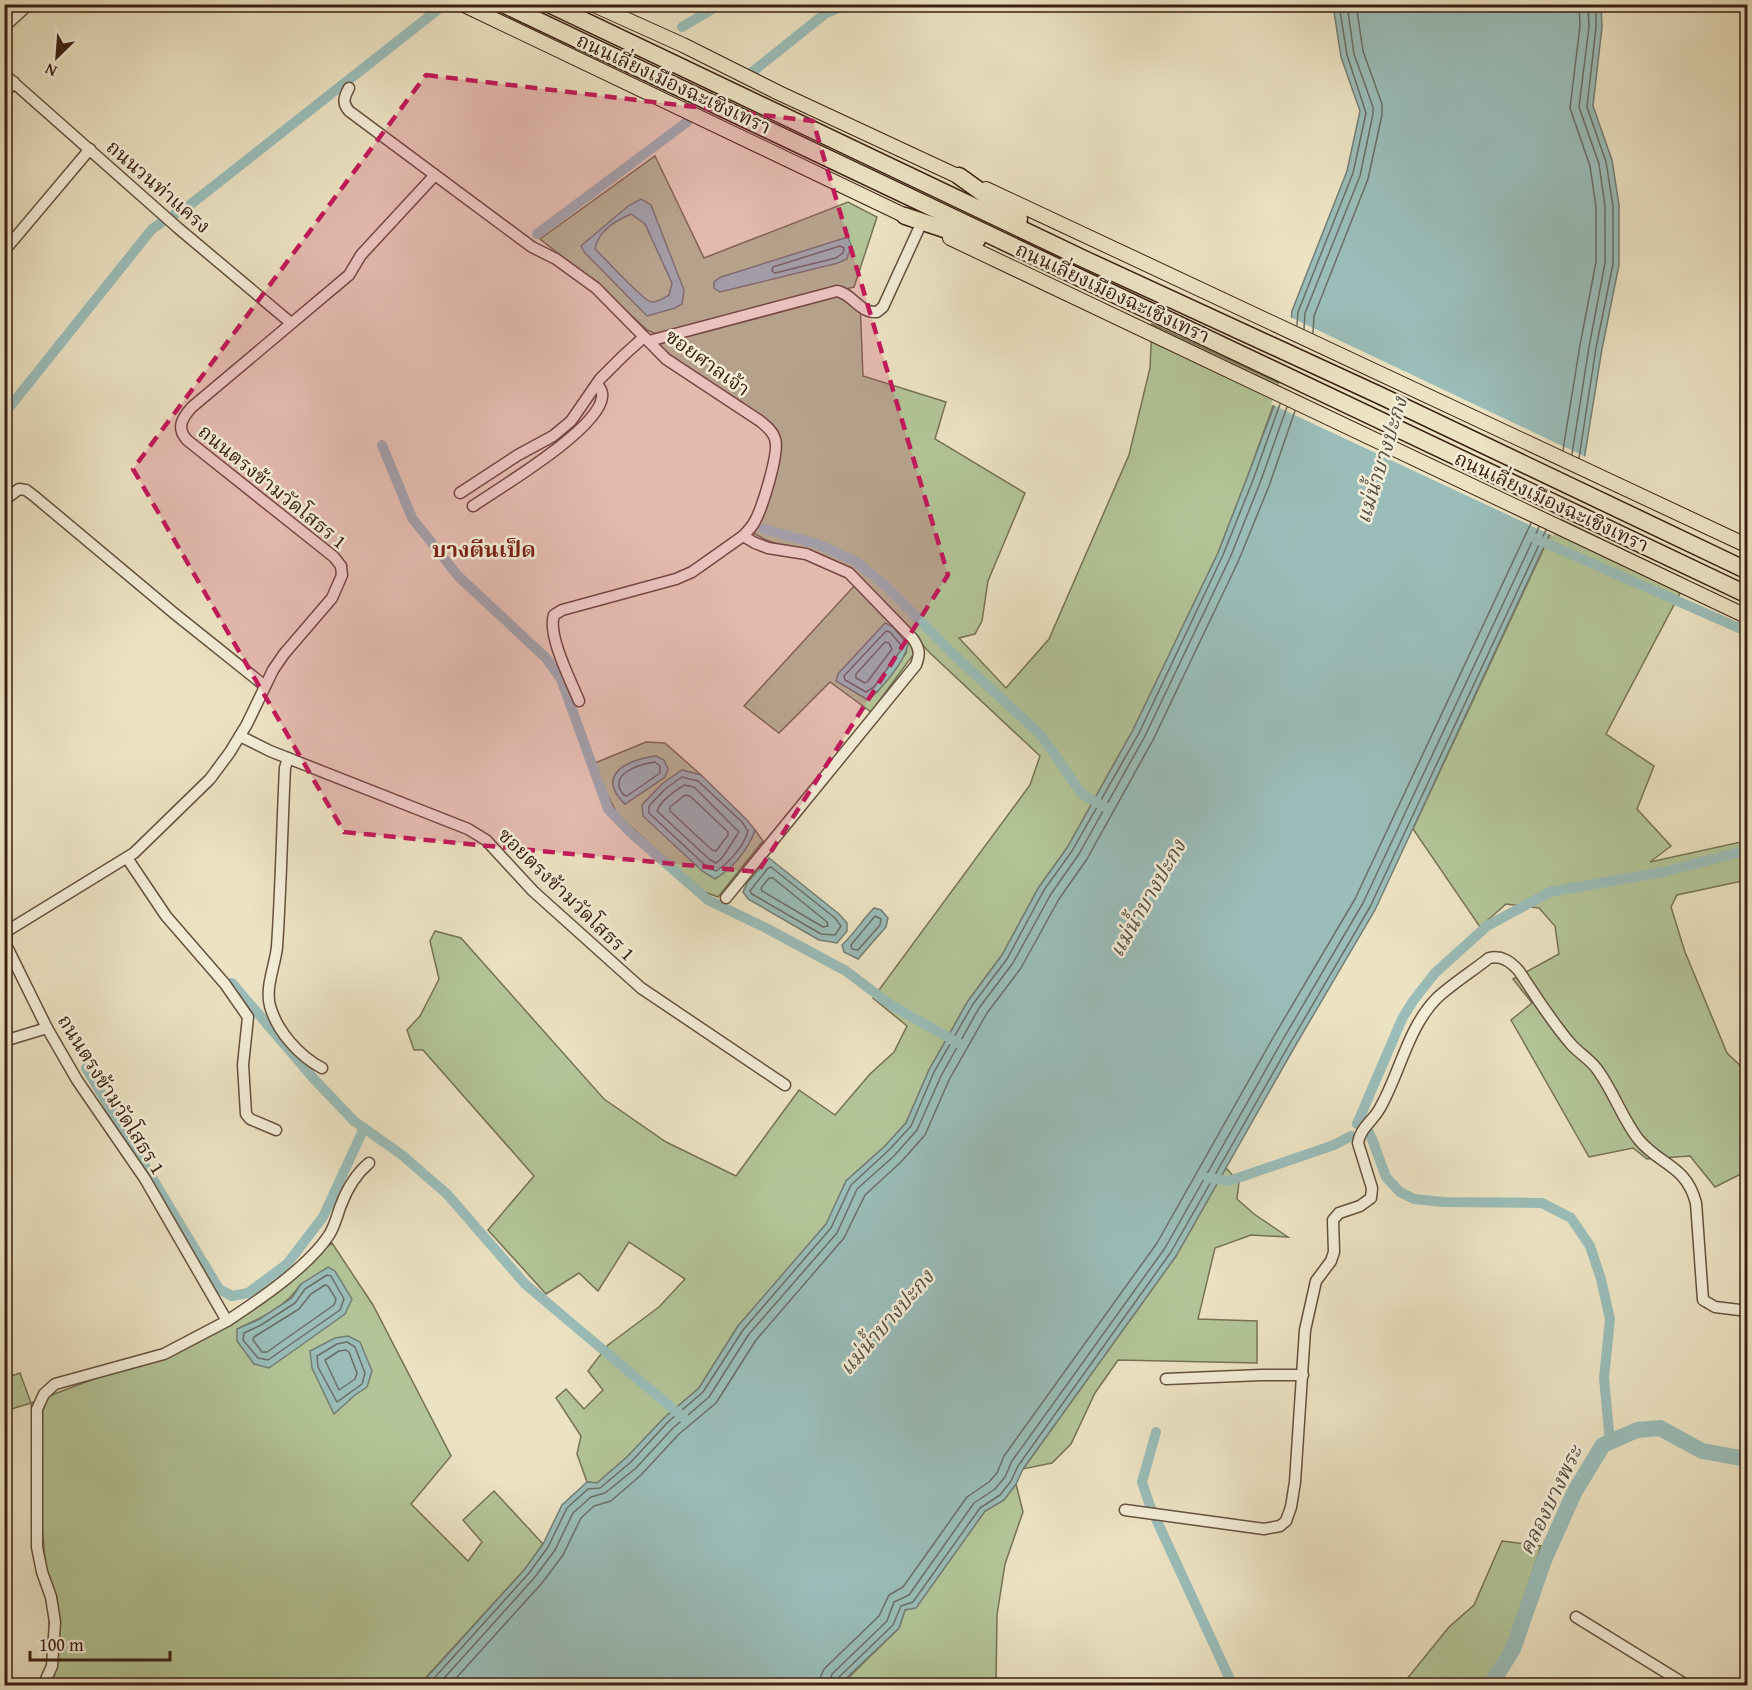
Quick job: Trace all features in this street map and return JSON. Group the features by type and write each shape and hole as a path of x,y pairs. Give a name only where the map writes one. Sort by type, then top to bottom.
{"highway":[{"name":"ถนนเลี่ยงเมืองฉะเชิงเทรา","path":"503,4 1741,592"},
{"name":"ถนนเลี่ยงเมืองฉะเชิงเทรา","path":"549,4 1086,260 1379,395 1745,569"},
{"path":"959,177 1058,246"},
{"path":"905,216 1049,264"}],"main road":[{"name":"ถนนเลี่ยงเมืองฉะเชิงเทรา","path":"462,4 1748,617"},
{"name":"ถนนเลี่ยงเมืองฉะเชิงเทรา","path":"592,4 1748,546"}],"street":[{"path":"4,27 29,4"},
{"name":"ถนนวนท่าแครง","path":"4,74 291,323"},
{"path":"4,93 14,82"},
{"name":"ซอยศาลเจ้า","path":"349,88 344,101 345,106 532,247 556,259 596,288 666,359 760,421 774,436 776,454 761,506 754,523 742,536 685,575 650,588 562,610 554,615 552,622 556,641 579,701"},
{"path":"4,251 90,149"},
{"path":"291,323 349,275 361,255 435,175"},
{"path":"460,493 518,455 553,436 571,421 597,384 622,356 647,339 837,291 846,294 865,310 877,312 884,307 921,224"},
{"name":"ถนนตรงข้ามวัดโสธร 1","path":"227,1321 145,1179 77,1080 47,1028 6,945 6,932 127,858 210,779 240,736 284,654 332,598 342,580 341,566 334,557 181,434 180,428 186,412 291,323"},
{"path":"473,506 564,445 594,412 602,398 602,391 597,384"},
{"path":"7,498 19,489 26,490 265,686"},
{"path":"726,898 916,665 920,654 919,647 913,639 849,573 806,554 768,548 742,536"},
{"name":"ซอยตรงข้ามวัดโสธร 1","path":"240,736 288,758 468,829 486,840 533,891 641,988 785,1085"},
{"path":"288,758 285,768 276,950 268,995 270,1007 283,1034 313,1063 322,1068"},
{"path":"127,858 166,916 225,984 248,1017 243,1065 246,1114 250,1119 276,1130"},
{"path":"1125,1510 1264,1529 1280,1526 1286,1521 1294,1491 1305,1330 1316,1281 1331,1261 1334,1252 1334,1220 1339,1213 1360,1206 1371,1198 1372,1188 1358,1143 1366,1126 1380,1108 1414,1033 1429,1007 1438,997 1489,958 1509,961 1519,971 1569,1043 1598,1070 1637,1137 1648,1150 1669,1163 1686,1178 1696,1203 1703,1300 1715,1307 1748,1311"},
{"path":"4,1041 47,1028"},
{"path":"44,1686 52,1666 55,1622 51,1597 42,1572 37,1547 37,1415 39,1401 55,1384 164,1354 227,1321 285,1280 330,1234 342,1202 358,1172 369,1163"},
{"path":"1166,1380 1303,1375"},
{"path":"1576,1617 1689,1686"}],"highlighted area":[{"path":"426,75 813,121 948,575 758,872 344,832 133,469"}],"green space":[{"path":"655,156 704,258 848,202 877,217 854,287 656,334 647,330 602,288 540,239"},
{"path":"835,296 860,301 863,376 946,402 935,439 1025,493 988,581 982,621 975,634 959,638 1006,688 1049,639 1129,455 1150,368 1152,324 1281,384 1218,553 1133,730 1067,848 1039,887 1002,955 968,1001 929,1070 906,1123 885,1146 846,1181 827,1224 738,1326 699,1388 664,1418 627,1457 597,1483 587,1482 577,1454 581,1436 556,1398 566,1389 584,1409 603,1390 588,1371 608,1345 659,1307 685,1279 629,1242 598,1291 579,1273 546,1294 488,1230 534,1176 423,1050 414,1050 407,1030 420,1016 439,979 430,941 435,931 461,938 604,1099 666,1142 736,1176 799,1090 835,1115 870,1074 894,1052 907,1026 873,998 1030,785 1040,756 930,653 850,568 766,540 753,533 776,471 768,423 663,350 659,343"},
{"path":"1558,518 1687,580 1606,734 1654,766 1637,809 1671,846 1650,862 1745,841 1747,845 1747,880 1677,895 1671,907 1685,952 1727,1053 1747,1072 1747,1171 1715,1187 1690,1156 1647,1159 1633,1148 1589,1157 1511,1020 1532,1003 1513,979 1559,954 1555,926 1539,908 1506,904 1480,927 1413,829"},
{"path":"855,585 915,648 913,655 871,712 830,682 779,733 744,706","holes":["906,653 878,691 868,700 837,681"]},
{"path":"646,742 665,743 701,775 682,770 662,784 642,805 751,840 755,830 763,841 718,897 702,891 618,815 602,785 595,763","holes":["656,756 665,777 625,804 613,785 614,777 626,765"]},
{"path":"1226,1168 1239,1182 1237,1199 1254,1214 1288,1237 1251,1235 1215,1248 1198,1319 1257,1321 1257,1363 1118,1360 1095,1393 1071,1444 1052,1463 1023,1469 1176,1256"},
{"path":"332,1243 373,1305 451,1456 411,1504 468,1561 482,1542 463,1520 494,1491 543,1544 525,1569 419,1685 50,1685 53,1682 31,1403 219,1331","holes":["301,1284 254,1364 237,1329 281,1305"]},
{"path":"20,1373 31,1403 5,1411 5,1378"},
{"path":"1016,1484 1023,1512 1005,1564 997,1615 997,1685 840,1686 899,1628 905,1610 916,1607 985,1511 1004,1500"},
{"path":"1502,1541 1541,1546 1506,1652 1500,1685 1402,1685 1449,1627 1474,1605"}],"water":[{"name":"แม่น้ำบางปะกง","path":"1333,5 1601,5 1602,27 1593,106 1612,160 1619,205 1619,265 1602,349 1584,460 1375,910 1176,1256 1023,1469 1016,1484 1004,1500 985,1511 916,1608 905,1610 899,1628 839,1685 419,1686 525,1569 543,1544 562,1505 587,1482 597,1483 627,1457 664,1418 699,1388 738,1326 826,1224 846,1181 885,1146 906,1123 929,1070 968,1001 1002,955 1039,887 1067,848 1133,730 1218,553 1247,478 1287,372 1292,311 1347,171 1360,111 1341,57"},
{"path":"641,199 651,205 684,290 682,304 675,308 647,316 585,253 581,246 628,206","holes":["631,214 645,224 672,283 669,295 653,302 640,294 595,249 603,232 613,223"]},
{"path":"848,237 851,245 847,259 838,263 720,292 714,288 714,282 721,277"},
{"path":"885,623 893,627 908,645 892,675 868,700 836,681 838,674"},
{"path":"656,756 664,760 668,769 665,777 625,804 613,785 614,777 626,765"},
{"path":"682,770 701,775 755,830 739,858 715,879 702,871 643,816 642,805 662,784"},
{"path":"769,858 847,923 847,931 837,943 819,940 748,899 743,892 747,883"},
{"path":"874,908 881,910 888,918 886,927 858,959 844,952 842,945"},
{"path":"328,1267 335,1271 352,1299 345,1314 269,1368 254,1364 237,1341 237,1329 258,1320 292,1298 301,1284"},
{"path":"348,1336 360,1342 372,1371 367,1387 334,1414 312,1368 310,1351 335,1338"}],"pier":[{"path":"1288,316 1588,458 1553,536 1271,404 1284,371"}],"waterway":[{"path":"175,214 191,204 445,4"},
{"path":"682,27 721,4"},
{"path":"751,73 826,13 849,4"},
{"path":"537,234 687,122"},
{"path":"4,414 152,229 161,223"},
{"path":"382,445 412,518 458,576 546,658 561,679 608,809 631,833 708,900 846,971 891,1005 960,1044"},
{"path":"764,529 817,544 855,561 887,587 953,654 1041,735 1082,794 1105,807"},
{"path":"1534,538 1748,632"},
{"path":"1357,1124 1402,1019 1413,1001 1435,973 1487,926 1550,892 1663,872 1748,850"},
{"path":"232,983 314,1079 354,1121 402,1155 447,1194 525,1284 684,1418"},
{"path":"86,1068 219,1289 232,1296 248,1293 287,1264 323,1217 364,1128"},
{"path":"1363,1120 1386,1177 1400,1192 1414,1199 1443,1202 1542,1203 1571,1218 1590,1246 1601,1279 1610,1319 1604,1378 1610,1442"},
{"path":"1208,1178 1229,1181 1334,1145 1351,1136"},
{"name":"คลองบางพระ","path":"1490,1686 1513,1649 1544,1560 1575,1491 1603,1445 1637,1430 1660,1428 1702,1451 1741,1458 1748,1453"},
{"path":"1156,1432 1142,1482 1150,1506 1233,1686"}],"district":[{"name":"บางตีนเป็ด","path":"484,549"}]}
